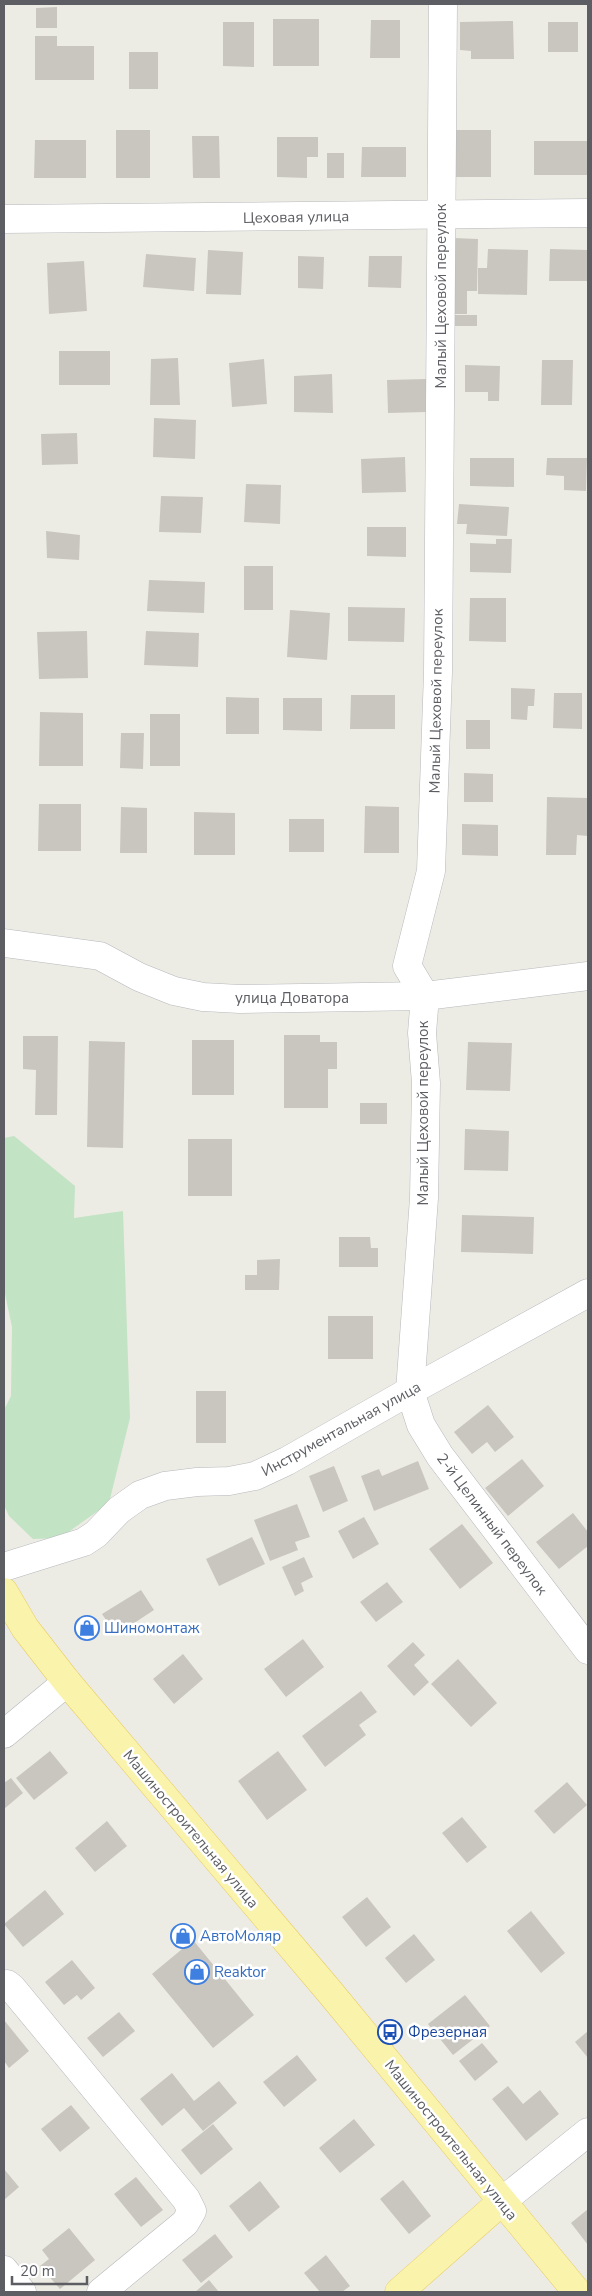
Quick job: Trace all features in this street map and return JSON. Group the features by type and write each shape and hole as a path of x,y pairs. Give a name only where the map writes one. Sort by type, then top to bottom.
{"main road":[{"name":"Машиностроительная улица","path":"4,1592 25,1628 67,1682 329,1991 577,2292"},
{"path":"399,2292 502,2202"}],"street":[{"name":"Малый Цеховой переулок","path":"410,1391 424,1198 426,1083 422,1033 425,996 407,966 431,871 438,672 443,4"},
{"name":"Цеховая улица","path":"4,220 588,213"},
{"name":"улица Доватора","path":"4,944 100,956 139,977 174,991 203,997 275,1000 425,996 588,976"},
{"name":"Инструментальная улица","path":"4,1566 84,1542 96,1534 119,1510 140,1495 165,1486 229,1481 255,1476 287,1462 410,1391 588,1293"},
{"name":"2-й Целинный переулок","path":"410,1391 421,1425 440,1456 588,1650"},
{"path":"4,1734 67,1682"},
{"path":"4,1985 7,1984 12,1988 186,2198 192,2211 185,2223 101,2292"},
{"path":"502,2202 588,2132"},
{"path":"4,2270 22,2292"}],"green space":[{"path":"14,1136 75,1186 74,1218 123,1211 130,1418 109,1503 60,1538 33,1539 9,1516 4,1505 4,1410 11,1396 12,1327 4,1289 4,1138"}],"building":[{"path":"57,7 57,28 36,28 36,8"},
{"path":"273,19 319,19 319,66 273,66"},
{"path":"371,20 400,20 400,58 370,58"},
{"path":"513,21 514,59 471,59 471,51 460,50 460,22"},
{"path":"223,22 254,22 254,67 223,66"},
{"path":"548,22 578,22 578,52 548,52"},
{"path":"35,36 57,36 57,46 94,46 94,80 35,80"},
{"path":"129,52 158,52 158,89 129,89"},
{"path":"116,130 150,130 150,178 116,178"},
{"path":"456,130 491,130 491,177 456,177"},
{"path":"192,136 219,136 220,178 193,178"},
{"path":"277,137 318,137 318,157 307,157 307,178 277,177"},
{"path":"35,140 86,140 86,178 34,178"},
{"path":"534,141 588,141 588,175 534,175"},
{"path":"362,147 406,147 406,177 361,177"},
{"path":"327,153 344,153 344,178 327,178"},
{"path":"454,238 478,239 477,291 467,291 467,314 453,314"},
{"path":"488,249 528,250 527,295 478,294 478,268 487,268"},
{"path":"550,249 588,250 588,281 549,281"},
{"path":"208,250 243,252 241,295 206,294"},
{"path":"146,254 196,258 194,291 143,287"},
{"path":"298,256 324,257 323,289 298,288"},
{"path":"369,256 402,256 401,288 368,287"},
{"path":"84,261 87,311 49,314 47,263"},
{"path":"453,315 477,315 477,326 453,326"},
{"path":"59,351 110,351 110,385 59,385"},
{"path":"178,358 180,405 150,405 151,359"},
{"path":"264,359 267,404 232,407 229,363"},
{"path":"542,360 573,360 572,405 541,405"},
{"path":"465,365 500,366 499,401 488,401 488,392 465,392"},
{"path":"332,374 333,413 294,412 294,376"},
{"path":"426,379 427,412 388,413 387,380"},
{"path":"154,418 196,420 195,459 153,457"},
{"path":"77,433 78,464 42,465 41,434"},
{"path":"405,457 406,492 362,493 361,459"},
{"path":"470,458 514,458 514,487 470,486"},
{"path":"547,458 587,458 586,491 564,490 564,476 546,475"},
{"path":"246,484 281,485 280,524 244,522"},
{"path":"161,496 203,497 201,533 159,532"},
{"path":"459,504 509,507 507,536 466,534 467,524 457,524"},
{"path":"367,527 406,527 406,557 367,556"},
{"path":"46,531 80,535 79,560 47,558"},
{"path":"496,539 512,539 511,573 470,572 470,543 496,544"},
{"path":"244,566 273,566 273,610 244,610"},
{"path":"149,580 205,582 204,613 147,611"},
{"path":"470,598 506,598 506,642 469,641"},
{"path":"348,607 405,608 404,642 348,641"},
{"path":"290,610 330,613 327,660 287,657"},
{"path":"87,631 88,678 39,679 37,632"},
{"path":"146,631 199,633 198,667 144,665"},
{"path":"511,688 535,689 534,706 528,706 527,720 511,719"},
{"path":"554,693 582,693 582,729 553,728"},
{"path":"351,695 395,695 395,729 350,729"},
{"path":"226,697 259,698 259,734 226,734"},
{"path":"283,698 322,698 322,731 283,730"},
{"path":"40,712 83,713 83,766 39,766"},
{"path":"150,714 180,714 180,766 150,766"},
{"path":"466,720 490,720 490,749 466,749"},
{"path":"121,733 144,733 143,769 120,768"},
{"path":"464,773 493,774 493,802 464,802"},
{"path":"547,797 588,798 588,836 577,835 576,855 546,855"},
{"path":"39,804 81,804 81,851 38,851"},
{"path":"365,806 399,807 399,853 364,853"},
{"path":"121,807 147,808 147,853 120,853"},
{"path":"194,812 235,813 235,855 194,855"},
{"path":"289,819 324,819 324,852 289,852"},
{"path":"462,824 498,825 498,856 462,855"},
{"path":"284,1035 320,1035 320,1042 337,1042 337,1069 328,1069 328,1108 284,1108"},
{"path":"23,1036 58,1036 57,1115 35,1115 36,1070 23,1069"},
{"path":"192,1040 234,1040 234,1095 192,1095"},
{"path":"89,1041 125,1042 123,1148 87,1147"},
{"path":"468,1042 512,1043 510,1091 466,1090"},
{"path":"360,1103 387,1103 387,1124 360,1124"},
{"path":"465,1129 509,1131 508,1171 464,1170"},
{"path":"188,1139 232,1139 232,1196 188,1196"},
{"path":"462,1215 534,1217 533,1254 461,1252"},
{"path":"339,1237 370,1237 371,1248 378,1248 378,1267 339,1267"},
{"path":"280,1259 279,1290 245,1290 245,1275 257,1275 257,1260"},
{"path":"328,1316 373,1316 373,1359 328,1359"},
{"path":"196,1391 226,1391 226,1443 196,1443"},
{"path":"488,1405 514,1437 495,1452 487,1442 472,1454 454,1432"},
{"path":"522,1459 544,1486 508,1516 485,1488"},
{"path":"418,1461 429,1489 374,1511 361,1476 379,1469 382,1476"},
{"path":"334,1466 348,1501 323,1512 309,1476"},
{"path":"297,1504 310,1537 295,1542 298,1550 270,1561 254,1520"},
{"path":"573,1513 588,1532 588,1546 559,1569 536,1542"},
{"path":"364,1517 379,1544 353,1559 338,1531"},
{"path":"462,1524 493,1563 460,1589 429,1549"},
{"path":"252,1537 265,1564 219,1586 206,1559"},
{"path":"304,1557 313,1577 301,1583 304,1591 295,1596 282,1567"},
{"path":"387,1582 403,1602 376,1622 360,1602"},
{"path":"141,1590 154,1610 116,1635 102,1614"},
{"path":"303,1639 324,1667 286,1697 264,1669"},
{"path":"413,1642 425,1655 414,1665 429,1682 414,1696 387,1666"},
{"path":"183,1654 203,1679 174,1704 153,1679"},
{"path":"458,1659 497,1703 471,1727 431,1684"},
{"path":"361,1691 377,1712 359,1725 366,1735 325,1767 302,1736"},
{"path":"50,1751 68,1773 34,1800 16,1778"},
{"path":"278,1751 307,1790 267,1820 238,1781"},
{"path":"11,1778 23,1793 4,1809 4,1783"},
{"path":"567,1782 587,1805 554,1834 534,1811"},
{"path":"462,1817 487,1847 467,1863 442,1833"},
{"path":"107,1821 127,1846 95,1872 75,1848"},
{"path":"45,1890 64,1914 23,1947 4,1924"},
{"path":"367,1897 391,1927 366,1947 342,1917"},
{"path":"531,1911 565,1953 541,1973 507,1931"},
{"path":"414,1934 435,1960 406,1983 385,1958"},
{"path":"193,1940 254,2015 213,2048 152,1974"},
{"path":"72,1960 95,1988 81,2000 77,1995 64,2005 45,1982"},
{"path":"465,1995 490,2026 453,2055 428,2024"},
{"path":"119,2012 135,2031 103,2057 87,2038"},
{"path":"4,2020 29,2051 9,2068 4,2061"},
{"path":"588,2031 588,2058 575,2042"},
{"path":"482,2043 498,2062 475,2081 459,2061"},
{"path":"297,2055 317,2080 284,2107 263,2082"},
{"path":"172,2073 194,2101 219,2081 237,2103 203,2131 184,2108 162,2126 140,2099"},
{"path":"508,2086 523,2104 540,2090 559,2114 526,2141 492,2099"},
{"path":"71,2105 90,2128 60,2152 41,2129"},
{"path":"354,2119 375,2145 340,2173 319,2148"},
{"path":"213,2124 233,2149 201,2175 181,2150"},
{"path":"4,2169 19,2187 4,2200"},
{"path":"136,2177 163,2210 141,2227 114,2194"},
{"path":"403,2180 431,2216 409,2234 380,2199"},
{"path":"260,2181 280,2207 249,2232 229,2206"},
{"path":"588,2209 588,2245 571,2223"},
{"path":"69,2228 95,2260 60,2289 40,2266 49,2259 42,2250"},
{"path":"215,2234 233,2257 201,2283 182,2260"},
{"path":"326,2255 350,2286 342,2292 320,2292 304,2273"},
{"path":"209,2280 219,2292 195,2292"}],"place":[{"name":"Шиномонтаж","path":"87,1628"},
{"name":"АвтоМоляр","path":"183,1936"},
{"name":"Reaktor","path":"197,1972"},
{"name":"Фрезерная","path":"390,2032"}]}
